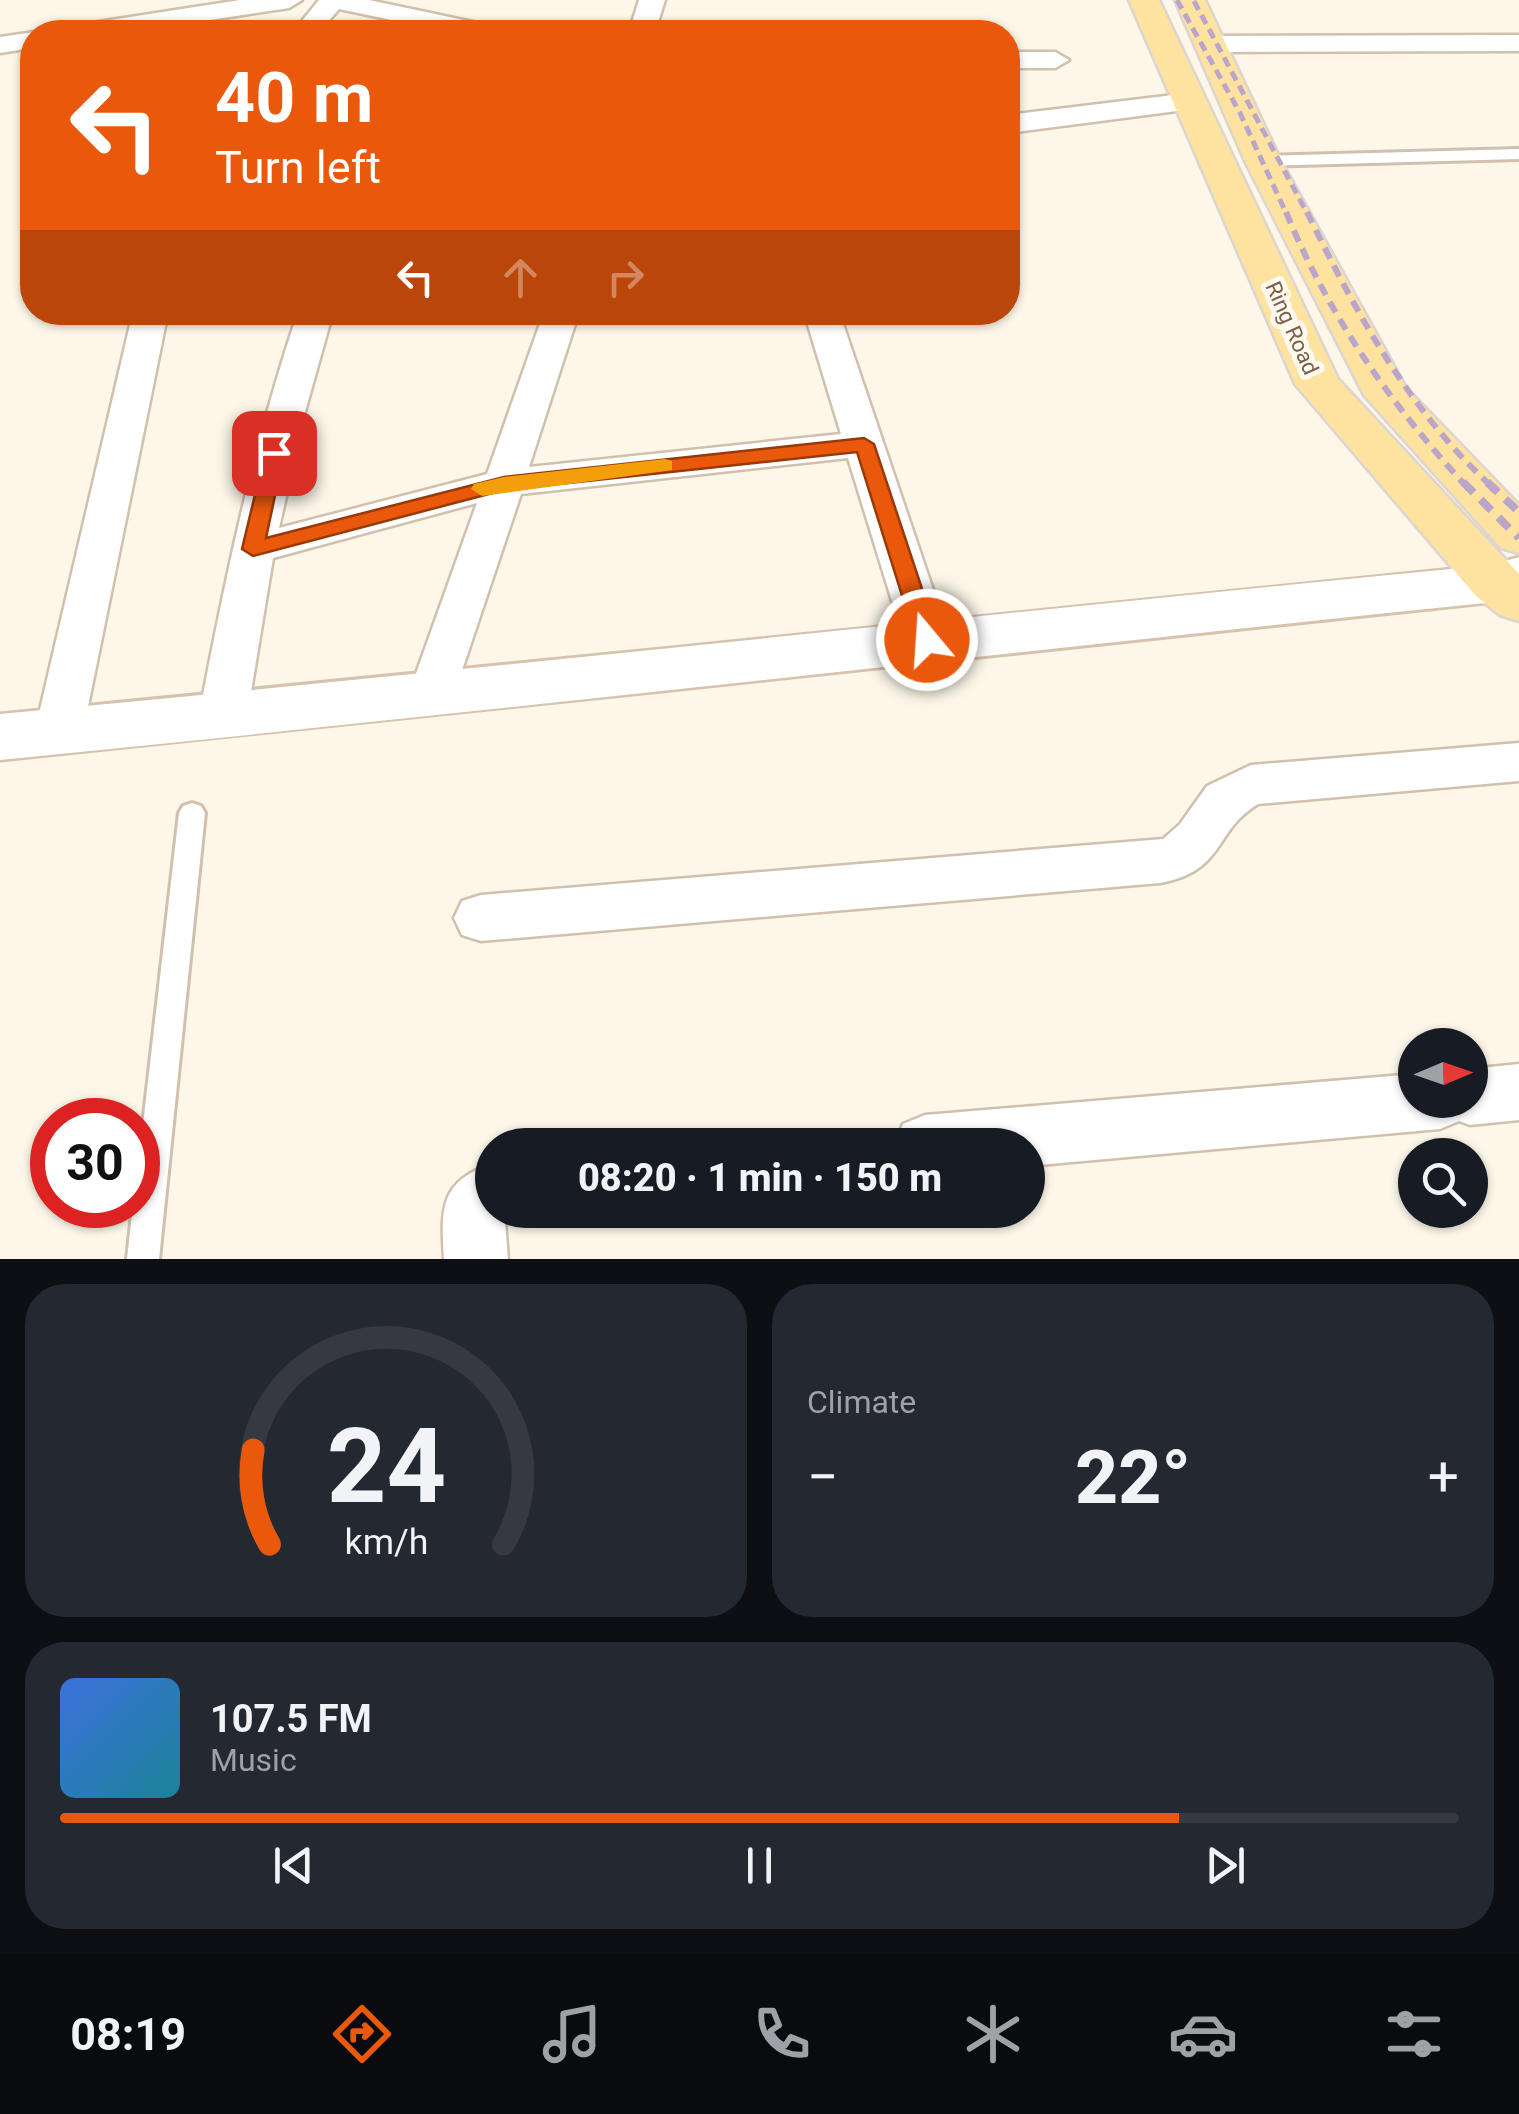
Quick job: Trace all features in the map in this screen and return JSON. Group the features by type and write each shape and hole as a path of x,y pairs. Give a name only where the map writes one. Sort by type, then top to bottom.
{"main road":[{"name":"Ring Road","path":"1144,0 1318,384 1513,574"},
{"path":"1190,0 1263,161 1387,395 1513,574"}],"street":[{"path":"173,20 288,0"},
{"path":"316,20 333,0 422,20"},
{"path":"1210,44 1519,43"},
{"path":"1020,60 1055,60"},
{"path":"1020,123 1190,102"},
{"path":"59,730 148,325"},
{"path":"223,716 253,549 289,390 312,325"},
{"path":"432,696 558,325"},
{"path":"825,325 927,640"},
{"path":"253,549 504,483 864,444"},
{"path":"0,737 432,696 1513,574"},
{"path":"481,918 1140,864 1176,858 1196,842 1230,794 1251,785 1519,762"},
{"path":"1488,1095 1519,1092"},
{"path":"1045,1135 1398,1104"},
{"path":"475,1211 476,1259"}],"lane":[{"path":"1263,161 1519,154"},
{"path":"143,1259 192,813"}],"railway":[{"path":"1177,0 1240,113 1287,215"},
{"path":"1194,1 1308,215"},
{"path":"1286,212 1321,287 1363,356 1411,422 1465,485"},
{"path":"1307,212 1386,357 1434,424 1487,482"},
{"path":"1463,482 1519,538"},
{"path":"1487,482 1519,512"},
{"path":"1487,482 1490,485"}],"slow traffic":[{"path":"482,489 504,483 665,466"}],"route":[{"path":"274,453 253,549 504,483 864,444 927,640"}]}
